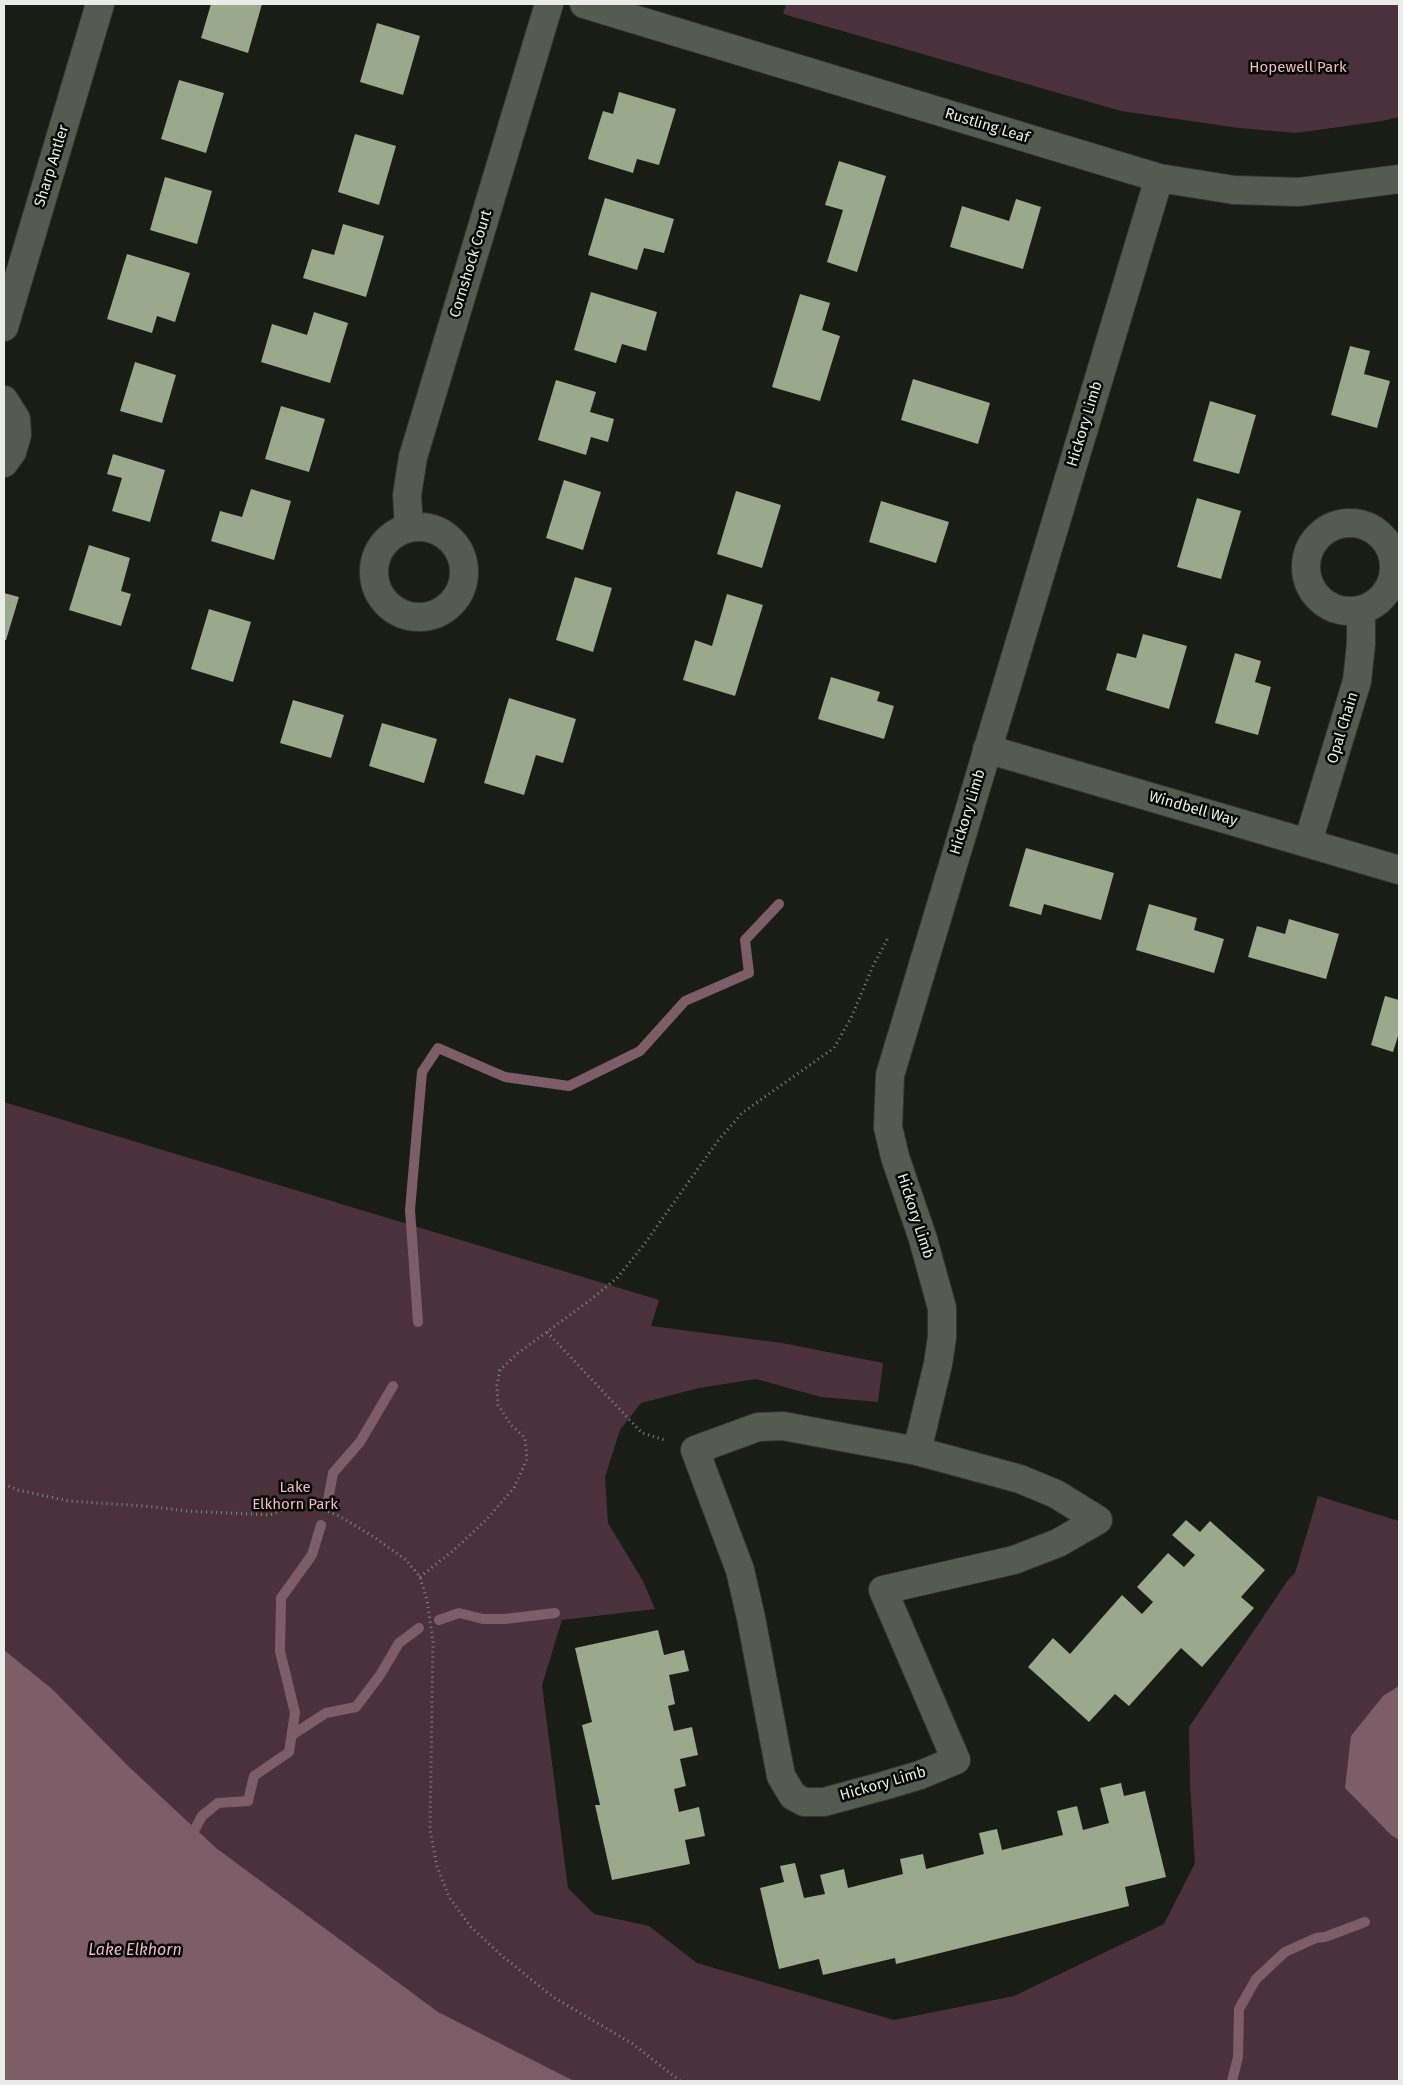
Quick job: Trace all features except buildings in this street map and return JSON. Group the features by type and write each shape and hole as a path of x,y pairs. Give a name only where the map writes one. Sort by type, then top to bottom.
{"street":[{"name":"Sharp Antler","path":"4,328 100,4"},
{"name":"Cornshock Court","path":"409,527 407,495 413,457 549,4"},
{"name":"Rustling Leaf","path":"584,4 1159,178 1234,190 1299,192 1399,179"},
{"name":"Hickory Limb","path":"917,1451 938,1364 942,1337 942,1308 932,1268 895,1157 888,1127 890,1075 1159,178"},
{"path":"4,400 16,419 17,435 12,452 4,463"},
{"name":"Opal Chain","path":"1308,842 1357,681 1361,644 1361,610"},
{"name":"Windbell Way","path":"987,749 1399,870"},
{"name":"Hickory Limb","path":"783,1426 917,1451 1020,1479 1056,1494 1098,1520 1058,1543 1014,1560 883,1590 956,1760 920,1775 824,1802 804,1802 793,1796 780,1776 752,1618 740,1570 694,1450 758,1427 783,1426"}],"path":[{"path":"420,1577 455,1550 485,1521 514,1488 528,1459 525,1438 511,1425 498,1405 496,1385 500,1370 518,1353 617,1278 643,1246 717,1142 742,1113 834,1048 851,1018 873,966 889,936"},
{"path":"547,1332 642,1433 694,1450"},
{"path":"4,1484 18,1490 69,1500 144,1506 188,1512 270,1515 292,1506 315,1506 339,1516 374,1537 406,1560 420,1577 427,1600 433,1642 430,1830 437,1866 449,1897 471,1928 553,1998 633,2044 680,2081"}],"green space":[{"name":"Hopewell Park","path":"786,4 1399,4 1399,117 1296,133 1239,128 1121,111 783,14"},
{"name":"Lake Elkhorn Park","path":"4,1102 659,1300 651,1326 782,1343 883,1363 878,1402 821,1397 756,1379 699,1388 641,1403 620,1430 605,1477 608,1523 643,1581 655,1609 562,1620 542,1685 568,1888 594,1914 649,1926 697,1963 894,2020 1014,1996 1164,1924 1195,1863 1189,1727 1288,1580 1295,1573 1318,1496 1399,1521 1399,2081 4,2081"}],"water":[{"name":"Lake Elkhorn","path":"4,1650 52,1689 129,1767 216,1848 438,2012 574,2081 4,2081"},
{"path":"1399,1686 1399,1840 1391,1835 1345,1788 1351,1736 1383,1696"}],"waterway":[{"path":"418,1322 410,1210 422,1072 438,1048 505,1077 569,1086 640,1051 685,1001 749,973 745,940 779,904"},
{"path":"328,1500 333,1473 360,1442 393,1386"},
{"path":"189,1840 202,1816 218,1803 248,1801 254,1776 289,1752 295,1713 280,1651 281,1598 312,1555 321,1525"},
{"path":"439,1620 459,1613 483,1619 505,1619 555,1613"},
{"path":"292,1735 326,1713 356,1707 380,1675 399,1643 419,1628"},
{"path":"1232,2081 1238,2057 1239,2009 1256,1979 1285,1952 1316,1938 1325,1937 1365,1922"}]}
